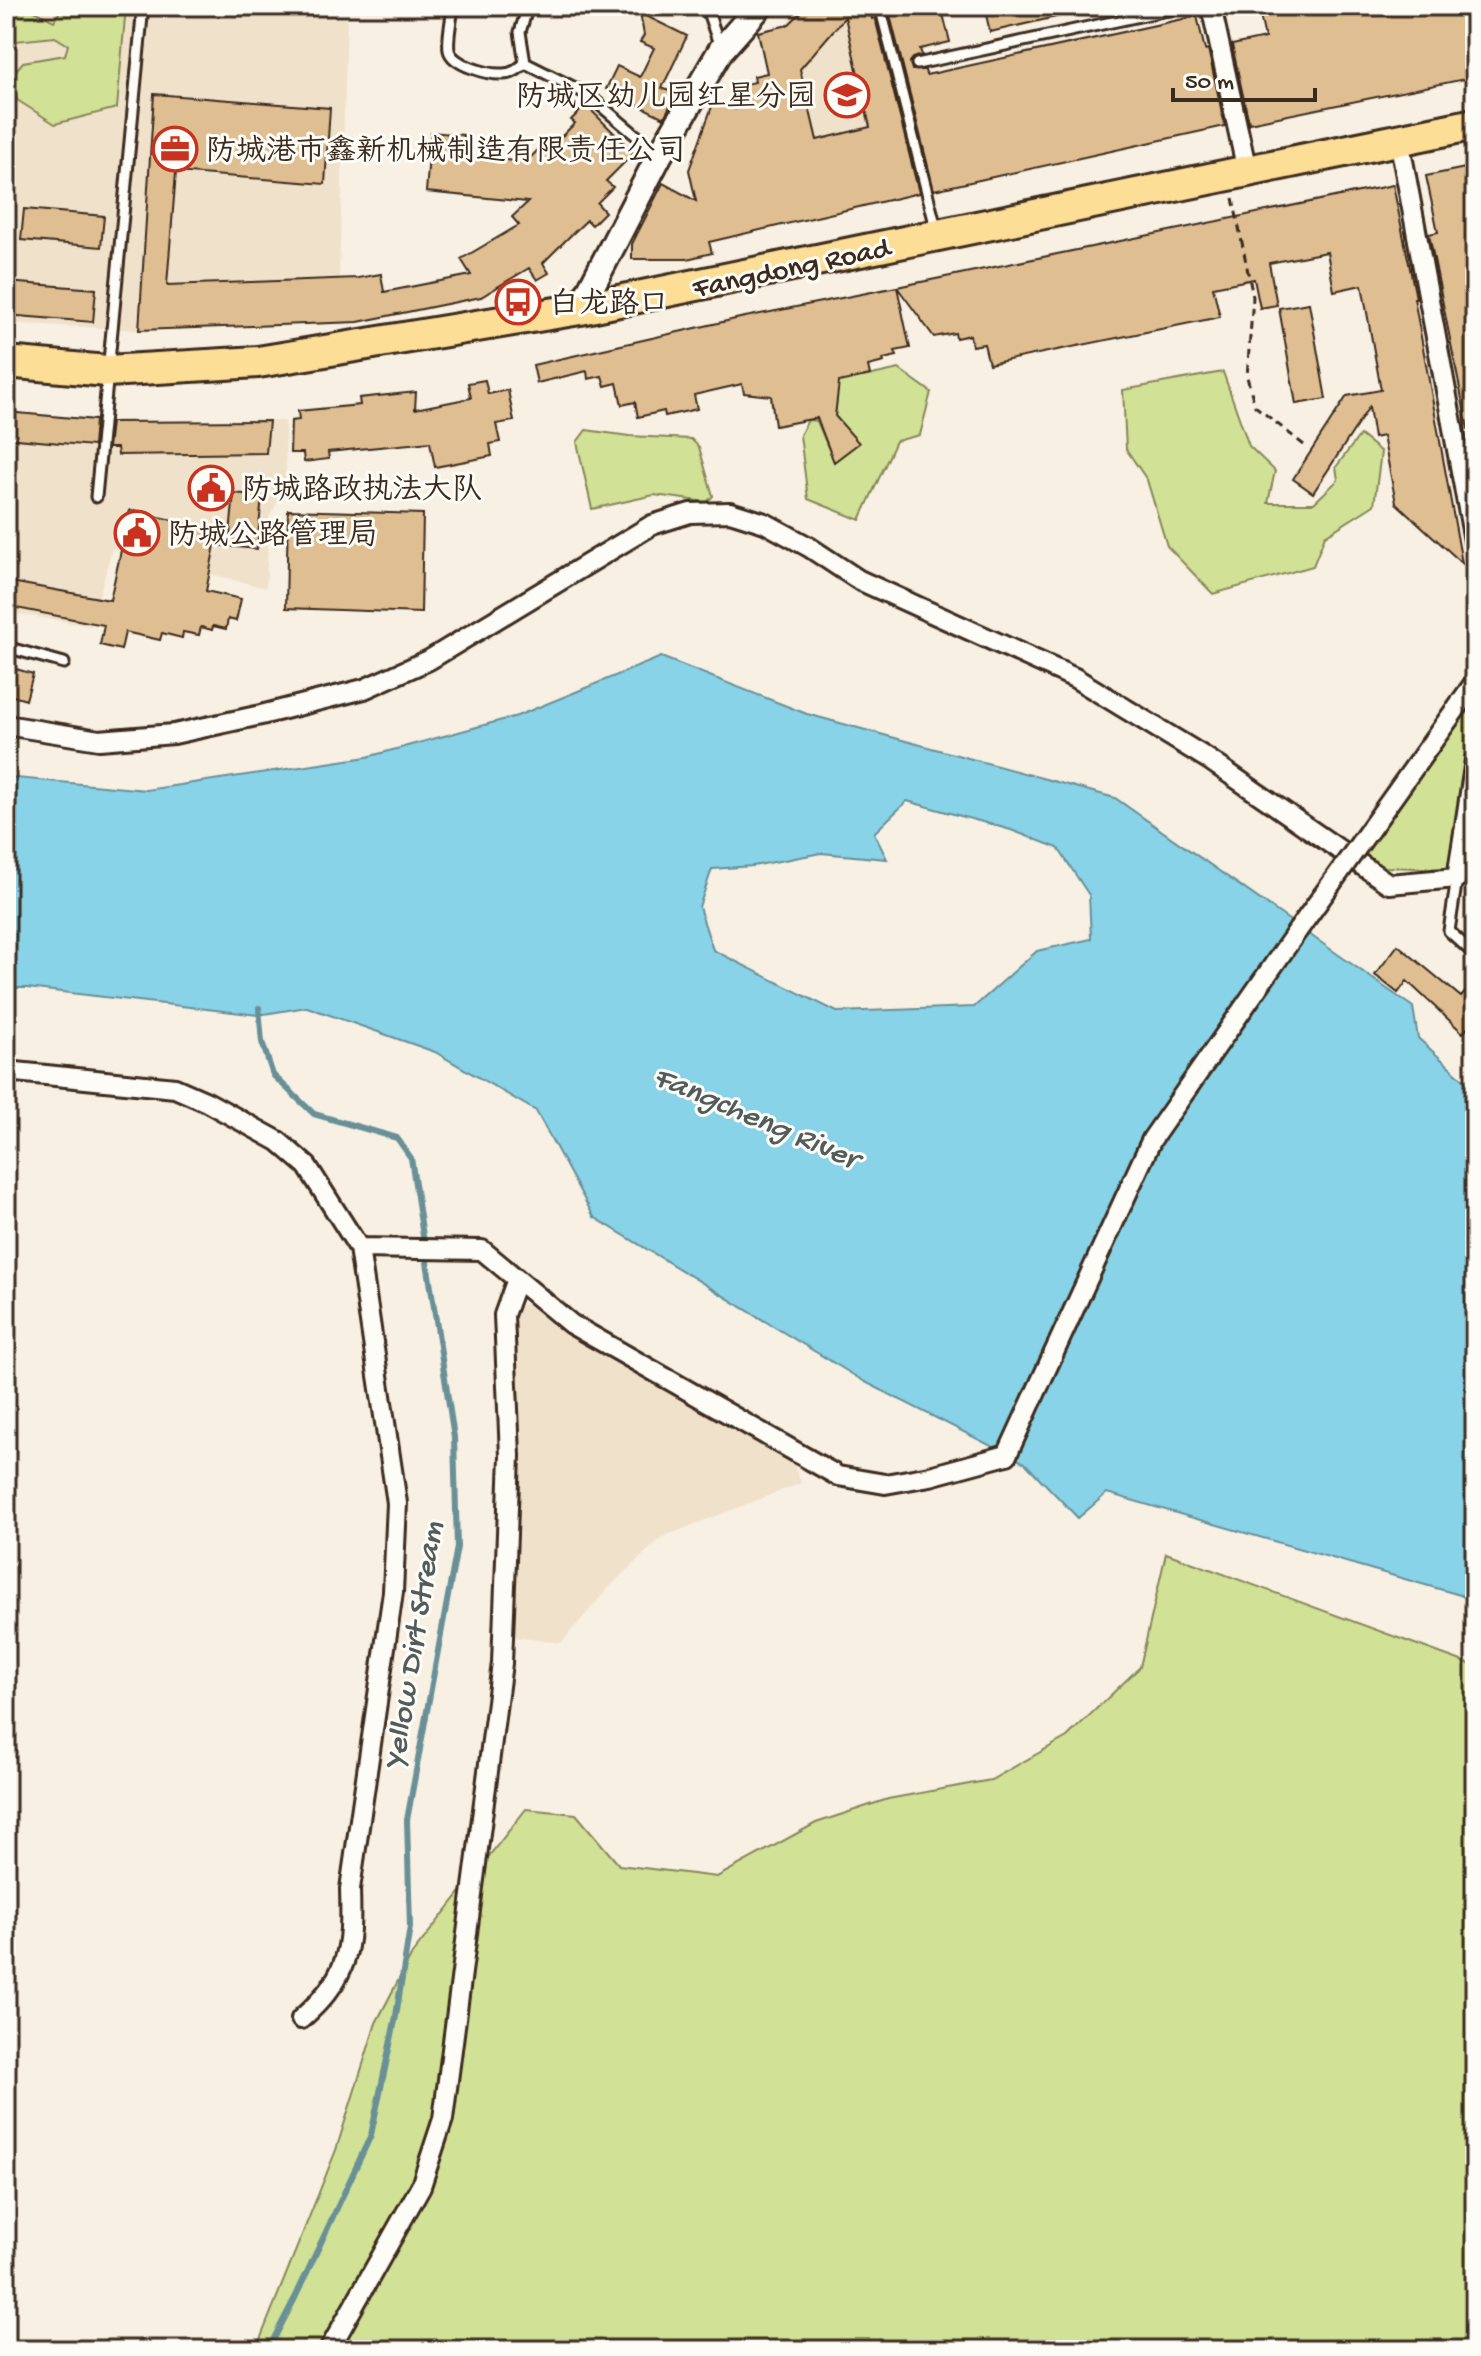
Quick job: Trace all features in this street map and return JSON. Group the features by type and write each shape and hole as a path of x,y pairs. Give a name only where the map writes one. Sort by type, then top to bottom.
{"main road":[{"name":"Fangdong Road","path":"6,362 107,371 258,362 580,309 1475,124"}],"street":[{"path":"1211,6 1238,173"},
{"path":"580,309 659,156 721,50 754,9"},
{"path":"1399,139 1475,546"},
{"path":"6,725 99,740 174,734 364,689 429,660 652,525 690,513 730,512 765,523 895,598 1075,678 1208,759 1389,884 1457,878 1475,866"},
{"path":"359,1248 482,1250 571,1324 838,1476 885,1484 930,1476 1007,1455 1152,1139 1475,682"},
{"path":"1457,878 1475,760"},
{"path":"6,1071 175,1088 207,1102 278,1141 307,1166 359,1248 397,1503 393,1592 350,1889 352,1932 346,1960 335,1984 301,2019"},
{"path":"329,2350 421,2186 443,2119 502,1663 510,1456 504,1315 517,1279"}],"lane":[{"path":"96,497 143,6"},
{"path":"453,6 449,50 453,59 465,66 502,75 514,72 525,63"},
{"path":"525,63 520,32 528,6"},
{"path":"706,6 721,50"},
{"path":"880,6 938,235"},
{"path":"917,64 1186,6"},
{"path":"525,63 587,94 659,156"},
{"path":"6,647 64,663"},
{"path":"1457,878 1449,931 1475,955"}],"path":[{"path":"1238,173 1253,297 1247,377 1255,406 1304,445"}],"shaded area":[{"name":"防城港市鑫新机械制造有限责任公司","path":"6,6 254,6 347,19 339,278 167,286 141,284 139,330 6,323"},
{"name":"防城区幼儿园红星分园","path":"786,6 869,6 894,122 817,140"},
{"name":"防城公路管理局","path":"6,412 117,422 285,421 286,487 269,517 266,588 112,549 91,626 6,612"},
{"path":"533,1301 564,1324 792,1460 801,1483 662,1537 610,1586 561,1643 514,1637 519,1534 514,1309"}],"green space":[{"path":"6,6 25,6 54,21 63,6 126,6 117,108 55,124 17,100 12,75 23,62 65,55 68,45 55,37 6,42"},
{"path":"841,359 858,359 863,377 899,369 931,392 920,435 896,441 860,520 808,499 800,435 808,420 817,421 834,462 858,443 835,416"},
{"path":"1223,372 1249,446 1275,471 1268,503 1314,503 1338,480 1336,467 1360,435 1381,452 1374,505 1325,536 1313,566 1213,594 1167,546 1147,480 1126,449 1123,390"},
{"path":"586,430 691,439 699,447 713,496 707,502 654,495 592,509 577,442"},
{"path":"1469,712 1472,720 1452,869 1384,867 1365,854 1462,715"},
{"path":"1166,1553 1475,1666 1475,2350 249,2350 259,2342 336,2150 376,2023 412,1954 526,1809 576,1814 619,1865 717,1877 816,1823 888,1799 991,1780 1067,1737 1140,1667"}],"water":[{"name":"Fangcheng River","path":"661,657 807,714 1115,798 1413,1007 1418,1038 1475,1090 1475,1602 1460,1595 1107,1493 1078,1518 1025,1463 865,1382 594,1217 536,1111 435,1052 307,1007 258,1015 6,988 6,777 146,790 367,757 517,716","holes":["907,801 1011,830 1058,848 1089,895 1091,939 1037,951 974,1007 837,1012 713,950 699,907 712,869 753,866 821,853 887,859 874,833"]}],"building":[{"path":"808,6 869,6 872,19 875,18 919,193 709,242 712,253 687,259 632,259 632,244 663,183 696,201 689,170 714,101 735,109 730,87 755,82 754,76 767,73 758,32 788,25","holes":["845,17 870,127 817,140 800,69"]},
{"path":"908,6 941,6 950,42 920,49 922,55 910,62 912,70 925,70 926,75 1197,16 1205,50 1208,49 1225,126 934,190 890,15 909,11"},
{"path":"984,6 1077,6 1078,12 990,32"},
{"path":"1258,6 1475,6 1475,77 1249,123 1232,45 1265,38"},
{"path":"640,13 687,36 662,88 676,94 664,118 606,89 617,66 640,77 654,48 640,42 644,35"},
{"path":"154,94 330,108 325,184 176,172 167,285 358,278 381,274 384,292 471,275 461,259 519,225 512,217 528,202 426,192 431,132 463,135 461,156 526,162 541,147 546,152 575,123 571,120 586,105 634,153 606,181 613,187 597,203 605,212 592,225 587,220 543,263 549,273 537,280 529,268 481,297 358,322 139,330"},
{"path":"1475,166 1475,428 1468,429 1429,234 1438,232 1426,176"},
{"path":"1393,185 1462,563 1396,503 1383,436 1374,438 1369,407 1313,493 1293,479 1347,396 1381,390 1362,285 1334,291 1327,252 1269,263 1277,305 1260,308 1254,279 1213,287 1220,317 989,364 984,344 972,346 970,335 956,338 955,333 934,337 897,287"},
{"path":"24,209 104,216 101,247 21,240"},
{"path":"6,282 96,289 93,322 6,315"},
{"path":"897,287 910,348 895,351 897,356 868,366 870,375 839,382 835,416 859,443 834,462 817,418 775,426 771,396 744,393 742,384 694,395 697,409 665,416 664,411 638,417 635,402 622,405 617,383 605,386 602,376 588,379 587,371 537,383 533,365 740,318"},
{"path":"1309,303 1326,399 1296,404 1279,308"},
{"path":"485,380 488,394 508,390 514,421 496,424 500,442 490,444 492,456 435,467 430,442 328,452 329,459 304,462 303,453 290,453 291,421 299,420 298,411 360,405 359,398 416,392 415,409 471,398 468,383"},
{"path":"6,412 95,420 93,446 6,438"},
{"path":"269,421 266,453 118,455 117,448 108,448 111,422"},
{"path":"234,493 262,496 257,549 215,545 206,591 241,599 236,621 228,619 226,629 201,627 199,635 183,632 182,638 162,633 160,640 125,632 121,650 100,645 104,625 6,606 6,581 110,600 130,510 230,534"},
{"path":"288,510 423,514 421,613 286,608"},
{"path":"6,666 33,674 26,700 6,694"},
{"path":"1398,945 1461,997 1475,981 1475,1020 1463,1033 1407,981 1398,993 1375,975"}],"waterway":[{"name":"Yellow Dirt Stream","path":"259,1008 262,1042 273,1075 314,1114 397,1138 411,1158 454,1437 457,1547 407,1820 410,1927 396,2016 371,2135 268,2350"}],"place":[{"name":"防城区幼儿园红星分园","path":"847,95"},
{"name":"防城港市鑫新机械制造有限责任公司","path":"175,149"},
{"name":"白龙路口","path":"518,302"},
{"name":"防城路政执法大队","path":"211,488"},
{"name":"防城公路管理局","path":"137,533"}]}
